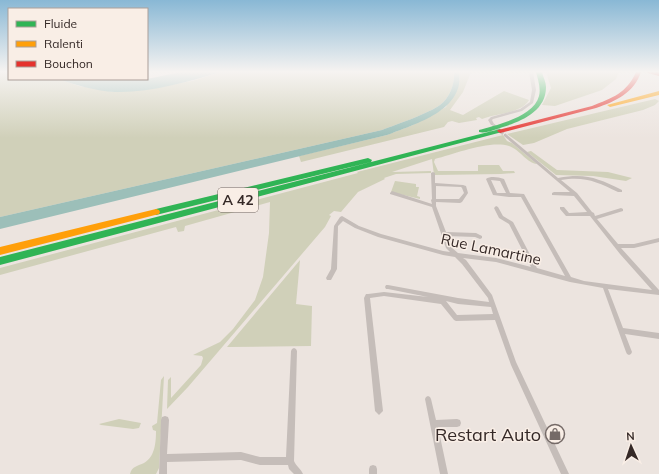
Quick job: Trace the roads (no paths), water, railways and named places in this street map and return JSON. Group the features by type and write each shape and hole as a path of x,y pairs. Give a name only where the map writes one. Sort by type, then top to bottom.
{"highway":[{"name":"A 42","path":"0,251 472,134 510,123 529,113 542,98 543,94"},
{"path":"472,134 565,112 606,99 613,94"},
{"name":"A 42","path":"0,261 585,110 622,94"},
{"path":"585,110 594,110 655,94"}],"street":[{"path":"492,124 490,120 492,118 521,110 532,102 533,94"},
{"path":"505,135 575,194 617,246 658,293"},
{"path":"433,173 434,206 450,248 464,262 490,297 513,363 566,474"},
{"path":"558,179 566,177 592,177 620,191"},
{"path":"509,194 502,180 488,179 495,194 522,195 570,280"},
{"path":"433,200 460,201 466,193 464,187 461,186 434,184"},
{"path":"392,194 434,206"},
{"path":"554,194 575,194"},
{"path":"496,208 501,218 511,223 535,270"},
{"path":"562,208 568,215 593,216 621,210"},
{"name":"Rue Lamartine","path":"329,278 334,269 336,226 340,219 345,219 357,227 380,236 443,253 496,260 570,280 605,287 658,293"},
{"path":"444,234 476,235 480,237"},
{"path":"617,246 634,246 659,240"},
{"path":"388,287 458,301 493,305"},
{"path":"605,287 629,352"},
{"path":"379,411 368,296 384,294 443,302 456,318 496,317"},
{"path":"621,331 659,336"},
{"path":"294,351 290,461 292,466 299,474"},
{"path":"428,399 444,474"},
{"path":"163,474 165,420"},
{"path":"434,424 457,423"},
{"path":"164,458 241,456 260,461 290,461"}],"water":[{"path":"449,94 455,94 446,106 436,114 387,135 0,229 0,217 382,130 420,115 440,105"}],"tunnel":[{"path":"493,125 505,135"}],"place":[{"name":"Restart Auto","path":"555,434"}]}
